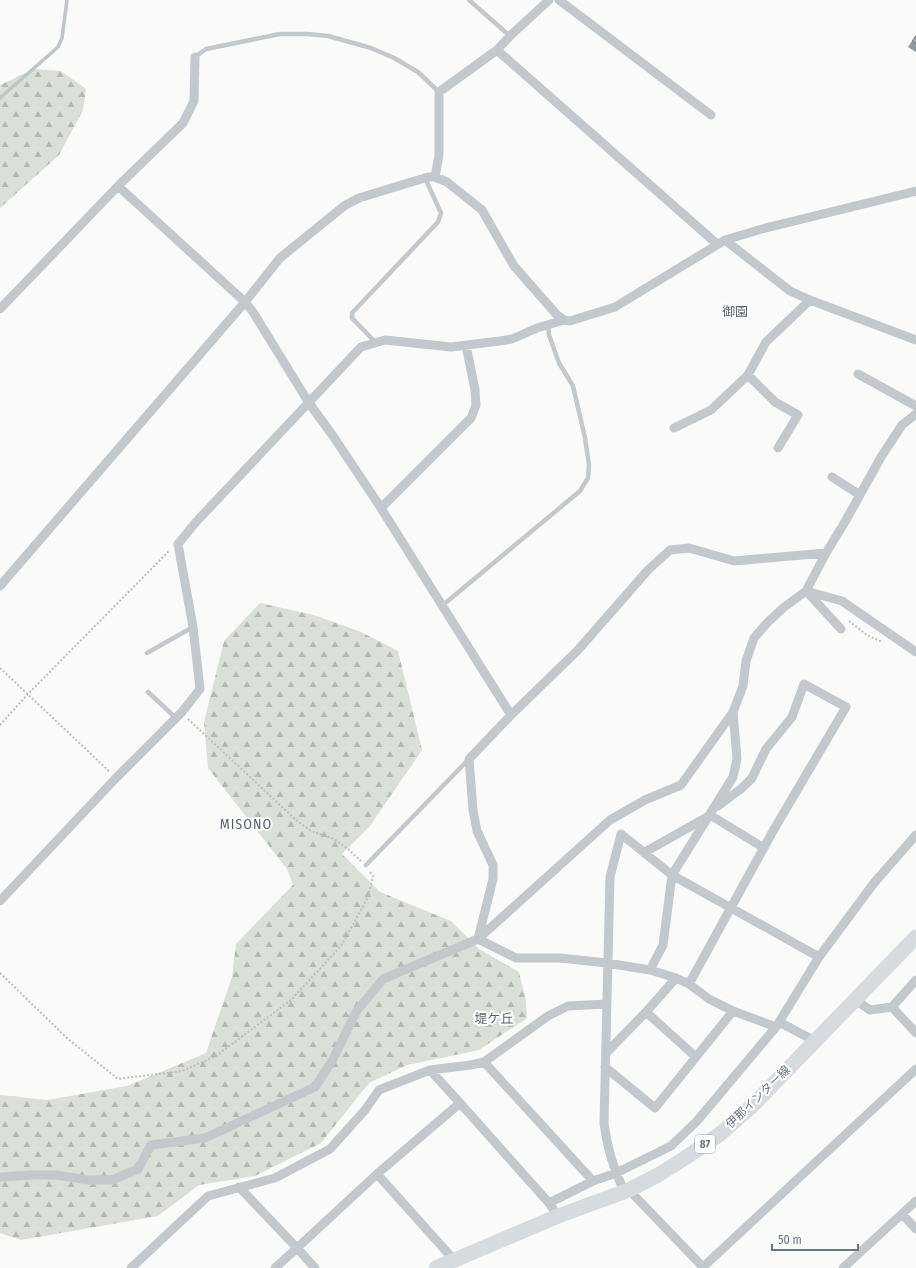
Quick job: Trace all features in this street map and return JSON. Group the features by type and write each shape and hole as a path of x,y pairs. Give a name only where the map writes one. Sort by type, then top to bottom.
{"main road":[{"name":"伊那インター線","path":"436,1268 558,1216 627,1190 658,1175 720,1134 752,1106 854,999 916,937"}],"street":[{"path":"435,177 439,155 439,92 497,50 549,0"},
{"path":"559,0 711,115"},
{"path":"497,50 721,242 790,291 916,340"},
{"path":"0,309 118,186 183,123 194,101 195,56"},
{"path":"0,586 245,302 280,258 344,206 359,198 425,178 435,177 447,182 482,210 514,266 556,315 564,320 570,321 615,307 721,242 762,229 916,190"},
{"path":"118,186 245,302 253,312 309,403 381,508 511,715"},
{"path":"674,428 711,410 748,375 766,342 810,300"},
{"path":"0,901 116,778 179,715 200,689 192,627 178,544 196,522 361,347 385,340 451,347 512,338 564,320"},
{"path":"381,508 471,418 476,405 475,390 466,345"},
{"path":"858,374 916,406"},
{"path":"748,375 775,402 798,415 778,448"},
{"path":"0,1177 50,1175 88,1180 112,1180 138,1169 151,1145 205,1138 315,1087 332,1061 356,1012 383,979 478,939 610,820 646,800 681,785 733,712 743,686 746,661 754,638 766,623 806,591 826,552 881,457 902,425 916,414"},
{"path":"832,477 860,495"},
{"path":"478,939 493,879 493,866 477,831 473,810 469,759 511,715 578,650 648,570 670,550 689,548 734,561 826,552"},
{"path":"806,591 841,629"},
{"path":"806,591 842,601 916,652"},
{"path":"645,852 712,811 742,788 752,778 766,749 792,717 804,684 846,708 764,848 689,984"},
{"path":"650,970 663,945 672,875 733,777 737,759 733,712"},
{"path":"712,811 764,848"},
{"path":"610,820 621,834 672,875 819,956"},
{"path":"621,834 610,877 607,964 607,1052 605,1066 604,1123 607,1144 616,1173 627,1190 703,1268 916,1069"},
{"path":"549,1203 592,1181 616,1173 671,1146 697,1121 778,1024 819,956 874,883 916,834"},
{"path":"478,939 516,958 560,958 650,970 676,978 689,984 709,999 733,1011 778,1024 815,1041"},
{"path":"607,1052 646,1012 676,978"},
{"path":"854,999 870,1010 892,1006 916,980"},
{"path":"132,1268 208,1196 275,1178 330,1149 365,1110 379,1090 430,1070 484,1062 548,1016 568,1006 607,1004"},
{"path":"892,1006 916,1033"},
{"path":"605,1066 655,1108 733,1011"},
{"path":"646,1012 696,1057"},
{"path":"484,1062 592,1181"},
{"path":"430,1070 549,1203 558,1216"},
{"path":"275,1268 377,1174 460,1104"},
{"path":"377,1174 455,1261"},
{"path":"239,1187 315,1268"},
{"path":"844,1268 916,1201"},
{"path":"902,1214 916,1229"}],"lane":[{"path":"469,0 510,36"},
{"path":"195,56 206,49 280,34 328,36 371,48 394,58 418,72 439,92"},
{"path":"376,343 352,318 352,313 438,222 442,213 425,178"},
{"path":"443,605 580,491 588,478 589,465 585,438 573,386 559,363 549,335 548,325"},
{"path":"147,653 192,627"},
{"path":"148,692 179,715"},
{"path":"366,865 469,759"}],"path":[{"path":"0,725 27,695 163,556 178,544"},
{"path":"845,618 867,635 885,644"},
{"path":"0,668 116,778"},
{"path":"0,973 67,1038 118,1079 182,1071 216,1056 291,1000 341,946 368,897 374,876 366,865 348,849 334,840 311,831 296,820 179,715"}],"green space":[{"path":"34,69 61,71 86,89 83,110 59,155 0,208 0,85"},
{"path":"260,603 314,615 361,632 398,651 422,750 370,826 342,854 380,892 451,921 479,949 519,972 526,1001 527,1018 479,1050 407,1065 369,1083 321,1143 255,1176 199,1185 158,1216 21,1240 0,1233 0,1095 47,1100 127,1086 206,1053 232,977 236,944 293,885 287,869 208,768 204,722 224,641"}],"building":[{"path":"916,36 916,44 912,41"}],"waterway":[{"path":"0,98 58,47 62,38 67,0"}],"district":[{"name":"御園","path":"735,311"},
{"name":"MISONO","path":"246,824"},
{"name":"堤ケ丘","path":"494,1018"}]}
